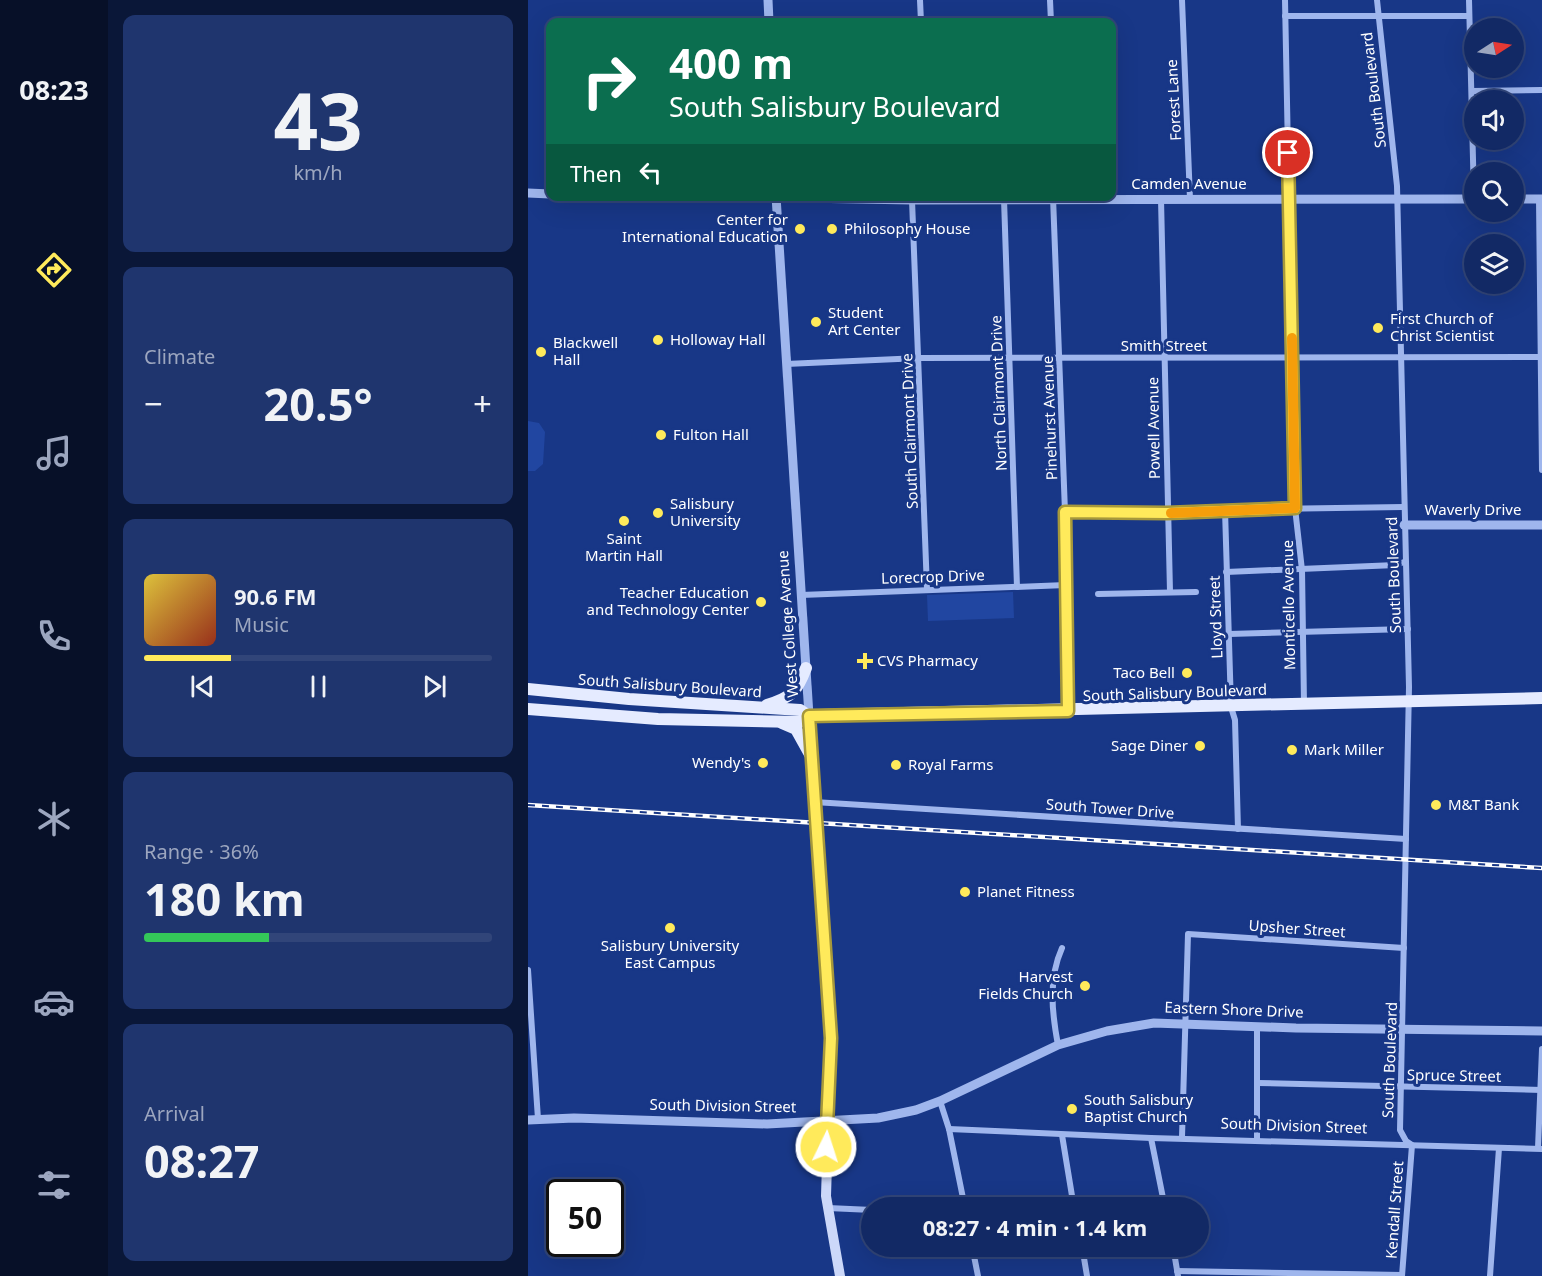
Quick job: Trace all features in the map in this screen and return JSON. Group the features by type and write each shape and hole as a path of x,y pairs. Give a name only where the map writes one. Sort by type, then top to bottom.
{"main road":[{"path":"759,708 784,700 798,689 806,668"},
{"name":"South Salisbury Boulevard","path":"528,689 629,699 800,710 809,716"},
{"name":"South Salisbury Boulevard","path":"528,709 658,719 800,722 809,716 1542,698"},
{"path":"575,712 591,706 623,709 628,706 629,699"},
{"name":"West College Avenue","path":"809,716 831,1038 827,1208 840,1276"},
{"path":"775,722 796,729 811,756"}],"street":[{"path":"768,0 769,18"},
{"path":"920,0 921,18"},
{"path":"1050,0 1051,18"},
{"name":"Forest Lane","path":"1182,0 1190,199"},
{"name":"Monticello Avenue","path":"1285,0 1295,508 1302,570 1304,705"},
{"name":"South Boulevard","path":"1377,0 1398,198 1404,562 1409,702 1404,1028 1400,1130 1406,1141 1412,1145"},
{"path":"1469,0 1472,90"},
{"path":"1285,16 1470,16"},
{"path":"1524,90 1542,90"},
{"path":"528,193 546,194"},
{"name":"Camden Avenue","path":"1116,199 1464,199"},
{"name":"Powell Avenue","path":"1161,199 1170,592"},
{"path":"1524,199 1540,199 1542,470"},
{"name":"West College Avenue","path":"776,201 809,716"},
{"name":"South Clairmont Drive","path":"912,201 920,358 927,589"},
{"name":"North Clairmont Drive","path":"1004,201 1017,586"},
{"name":"Pinehurst Avenue","path":"1052,201 1065,512 1068,711"},
{"name":"Smith Street","path":"786,364 920,358 1540,357"},
{"path":"1065,512 1167,513 1403,507"},
{"name":"Lloyd Street","path":"1225,510 1231,707 1235,720 1238,830"},
{"name":"Waverly Drive","path":"1404,525 1542,525"},
{"path":"1226,572 1396,565 1404,562"},
{"name":"Lorecrop Drive","path":"801,595 1066,585"},
{"path":"1098,594 1196,592"},
{"path":"1229,634 1408,629"},
{"name":"South Tower Drive","path":"814,802 1406,839"},
{"name":"Upsher Street","path":"1186,1023 1188,934 1404,948"},
{"path":"1058,1046 1052,1015 1056,965 1062,948"},
{"path":"528,969 533,1120"},
{"path":"1182,1137 1186,1023"},
{"name":"Eastern Shore Drive","path":"940,1101 1058,1046 1132,1025 1186,1023 1542,1031"},
{"path":"1257,1026 1257,1140"},
{"path":"1540,1148 1542,1049"},
{"name":"Spruce Street","path":"1258,1083 1541,1090"},
{"path":"940,1101 950,1129 963,1197"},
{"name":"South Division Street","path":"533,1120 574,1118 767,1124 887,1116 916,1110 940,1101"},
{"name":"South Division Street","path":"950,1129 1151,1138 1540,1148"},
{"path":"1062,1135 1072,1197"},
{"path":"1151,1138 1163,1197"},
{"name":"Kendall Street","path":"1402,1276 1412,1145"},
{"path":"1490,1276 1498,1148"},
{"path":"827,1208 861,1210"},
{"path":"974,1257 978,1276"},
{"path":"1084,1257 1087,1276"},
{"path":"1175,1257 1178,1273 1402,1276"}],"shaded area":[{"path":"528,421 539,423 545,432 543,464 535,471 528,471"},
{"path":"1013,592 1014,618 928,621 927,595"}],"railway":[{"path":"528,805 1542,868"}],"slow traffic":[{"path":"1171,513 1295,508 1292,338"}],"place":[{"name":"Center for International Education","path":"800,229"},
{"name":"Philosophy House","path":"832,229"},
{"name":"Student Art Center","path":"816,322"},
{"name":"First Church of Christ Scientist","path":"1378,328"},
{"name":"Holloway Hall","path":"658,340"},
{"name":"Blackwell Hall","path":"541,352"},
{"name":"Fulton Hall","path":"661,435"},
{"name":"Salisbury University","path":"658,513"},
{"name":"Saint Martin Hall","path":"624,521"},
{"name":"Teacher Education and Technology Center","path":"761,602"},
{"name":"CVS Pharmacy","path":"865,661"},
{"name":"Taco Bell","path":"1187,673"},
{"name":"Sage Diner","path":"1200,746"},
{"name":"Mark Miller","path":"1292,750"},
{"name":"Wendy's","path":"763,763"},
{"name":"Royal Farms","path":"896,765"},
{"name":"M&T Bank","path":"1436,805"},
{"name":"Planet Fitness","path":"965,892"},
{"name":"Salisbury University East Campus","path":"670,928"},
{"name":"Harvest Fields Church","path":"1085,986"},
{"name":"South Salisbury Baptist Church","path":"1072,1109"}],"route":[{"path":"826,1147 831,1038 809,716 1068,711 1065,512 1167,513 1295,508 1288,153"}]}
